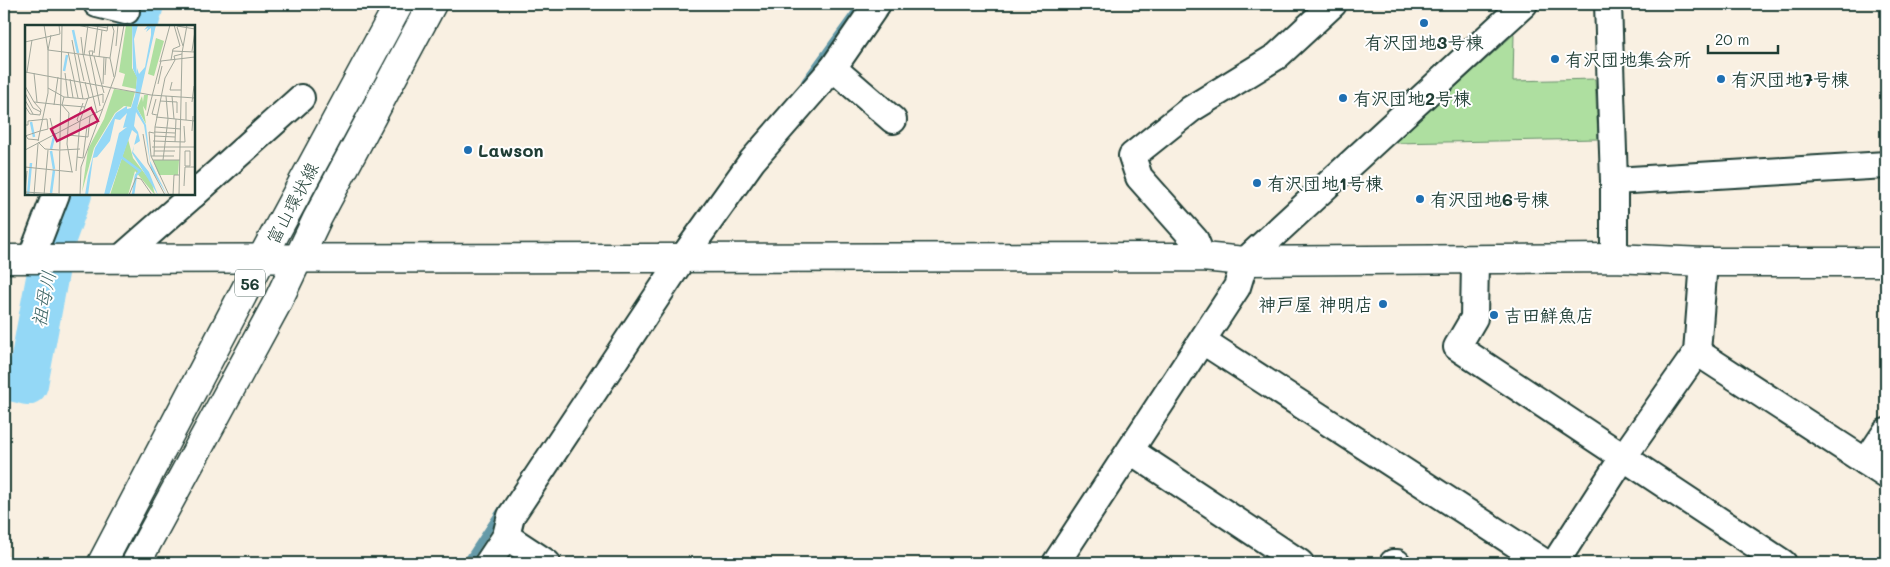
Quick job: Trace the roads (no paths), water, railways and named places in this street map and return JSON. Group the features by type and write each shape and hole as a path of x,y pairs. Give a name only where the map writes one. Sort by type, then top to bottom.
{"street":[{"path":"97,4 125,14"},
{"name":"富山環状線","path":"102,563 262,258 399,4"},
{"name":"富山環状線","path":"136,563 432,4"},
{"path":"488,563 506,536 512,516 682,259 752,161 832,68 877,4"},
{"path":"1202,257 1195,240 1139,177 1132,156 1191,108 1277,56 1333,4"},
{"path":"1058,562 1236,287 1245,261 1524,4"},
{"path":"1608,4 1614,181 1614,258"},
{"path":"832,68 893,120"},
{"path":"195,193 301,98"},
{"path":"1614,181 1886,165"},
{"path":"31,259 56,195"},
{"path":"120,259 193,195"},
{"path":"4,259 1202,257 1245,261 1614,258 1704,262 1886,262"},
{"path":"1475,260 1474,318 1456,347 1624,456 1783,563"},
{"path":"1555,563 1624,456 1697,352 1704,262"},
{"path":"1203,340 1545,563"},
{"path":"1697,352 1876,469 1886,432"},
{"path":"1131,451 1300,563"},
{"path":"506,536 547,563"}],"waterway":[{"name":"祖母川","path":"137,25 143,4"},
{"path":"805,81 861,4"},
{"name":"祖母川","path":"4,378 27,384 54,241 71,195"},
{"path":"466,563 503,507"}],"place":[{"name":"有沢団地3号棟","path":"1424,23"},
{"name":"有沢団地集会所","path":"1555,59"},
{"name":"有沢団地7号棟","path":"1721,79"},
{"name":"有沢団地2号棟","path":"1343,98"},
{"name":"Lawson","path":"468,150"},
{"name":"有沢団地1号棟","path":"1257,183"},
{"name":"有沢団地6号棟","path":"1420,199"},
{"name":"神戸屋 神明店","path":"1383,304"},
{"name":"吉田鮮魚店","path":"1494,315"}]}
